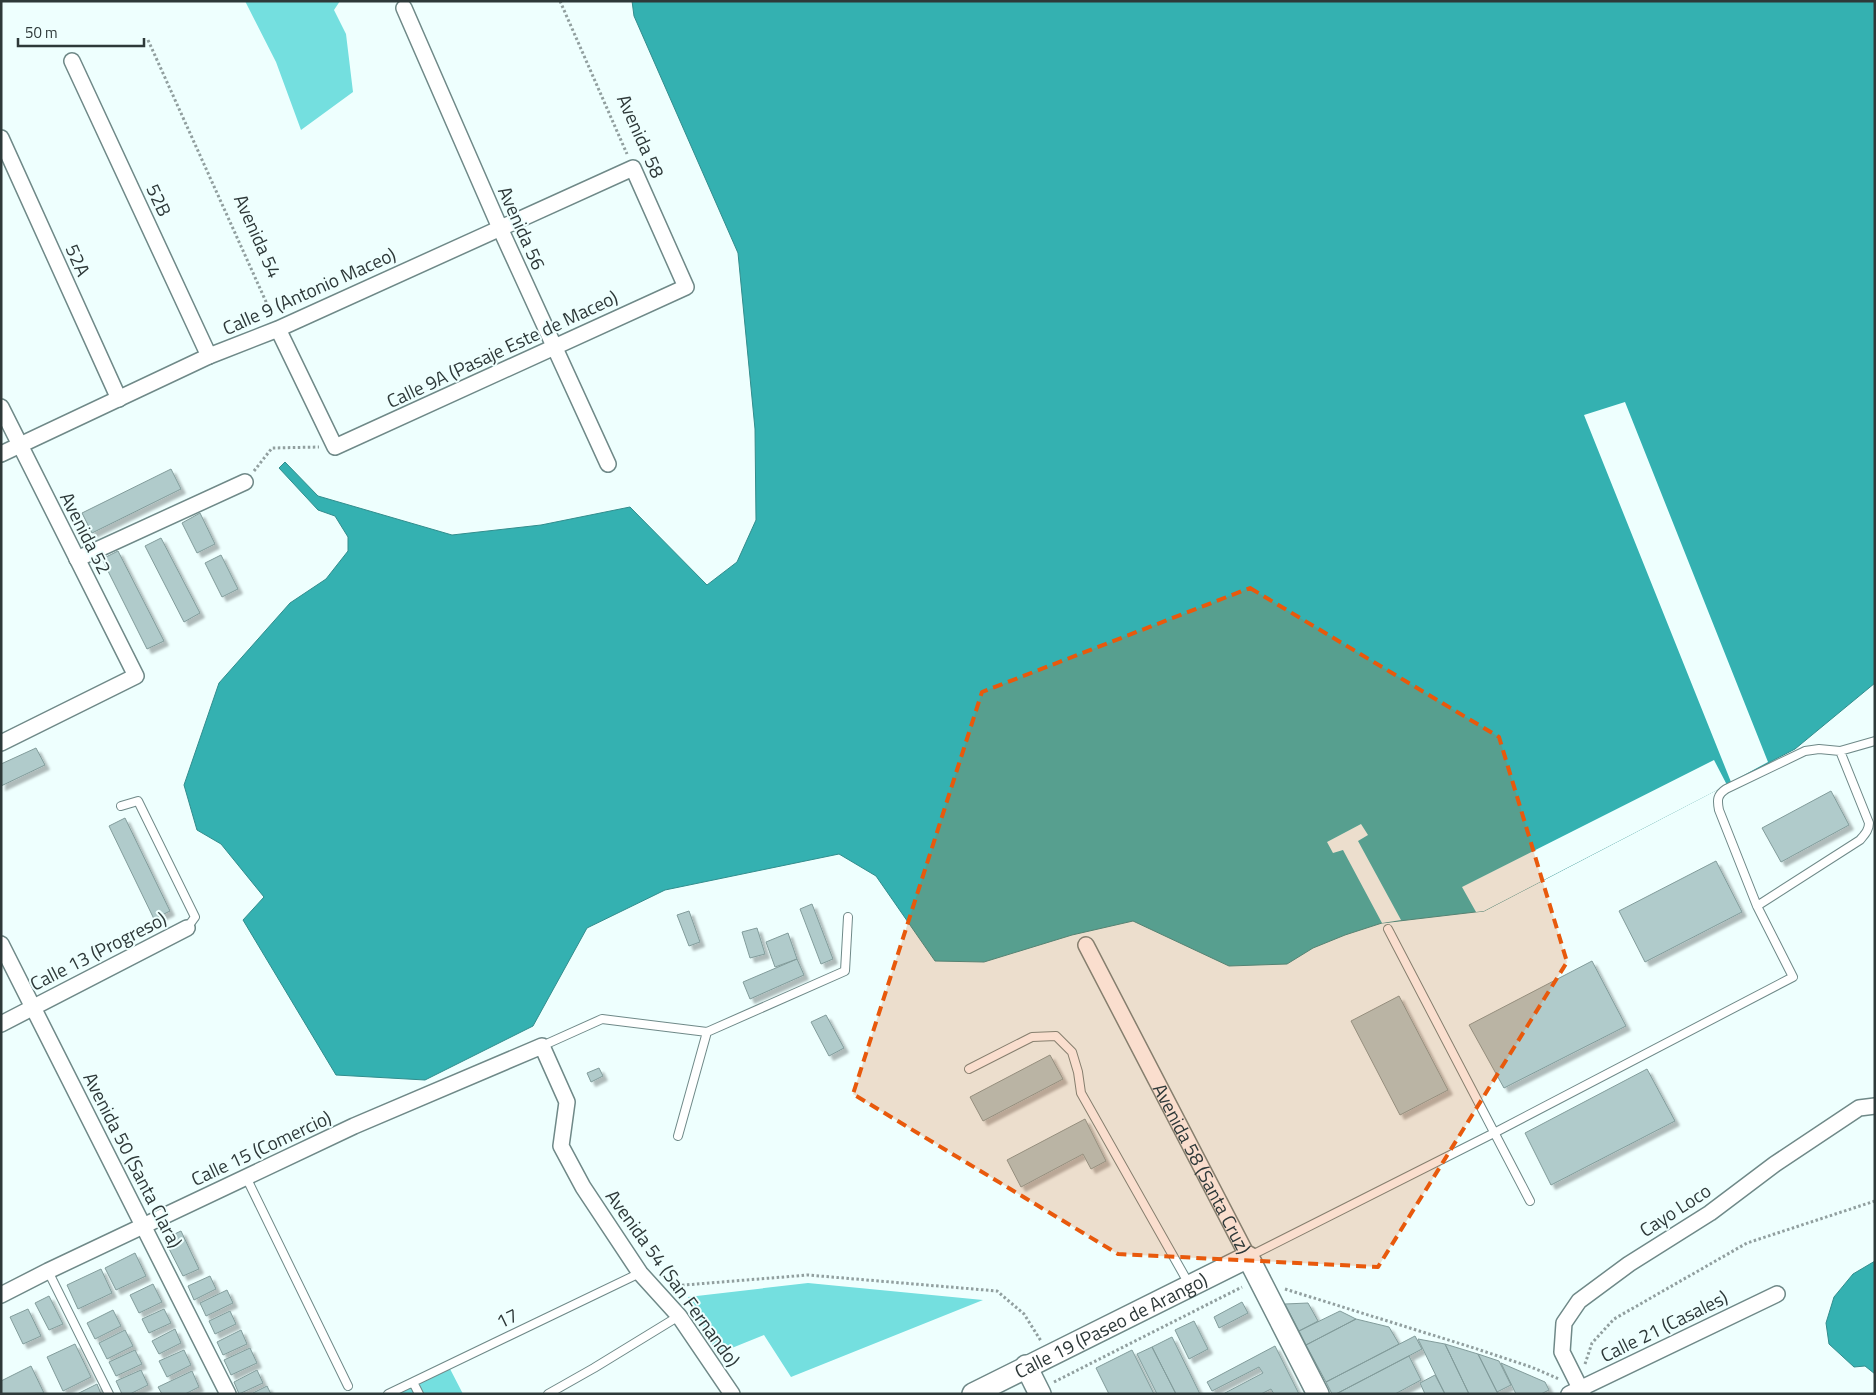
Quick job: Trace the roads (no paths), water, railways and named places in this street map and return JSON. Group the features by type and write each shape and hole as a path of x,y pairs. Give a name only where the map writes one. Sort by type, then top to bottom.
{"main road":[{"name":"Calle 19 (Paseo de Arango)","path":"973,1394 1248,1257"},
{"name":"Avenida 58 (Santa Cruz)","path":"1248,1257 1254,1286 1318,1394"},
{"path":"1026,1366 1039,1392"}],"street":[{"name":"Avenida 56","path":"404,8 500,228 608,464"},
{"name":"52B","path":"72,60 209,356"},
{"name":"52A","path":"1,138 119,399"},
{"name":"Calle 9 (Antonio Maceo)","path":"1,454 209,356 278,329 633,168"},
{"name":"Avenida 58","path":"633,168 686,286"},
{"name":"Calle 9A (Pasaje Este de Maceo)","path":"278,329 335,447 686,286"},
{"name":"Avenida 52","path":"1,407 136,676 1,742"},
{"path":"77,559 245,482"},
{"name":"Calle 13 (Progreso)","path":"1,1024 187,928"},
{"name":"Avenida 50 (Santa Clara)","path":"1,944 228,1394"},
{"name":"Avenida 58 (Santa Cruz)","path":"1086,945 1248,1257"},
{"name":"Calle 15 (Comercio)","path":"1,1294 354,1126 542,1046"},
{"name":"Avenida 54 (San Fernando)","path":"542,1046 567,1102 561,1146 583,1187 640,1273 679,1316 732,1394"},
{"name":"Cayo Loco","path":"1578,1392 1562,1352 1564,1323 1579,1301 1629,1264 1710,1213 1775,1164 1859,1108 1875,1106"},
{"name":"Calle 21 (Casales)","path":"1578,1392 1777,1294"}],"lane":[{"path":"1248,1257 1494,1134 1793,977 1757,906 1719,810 1717,800 1719,793 1805,751 1819,749 1840,751 1875,741"},
{"path":"1757,906 1860,840 1869,827 1840,751"},
{"path":"121,806 138,800 196,916 187,928"},
{"path":"542,1046 602,1019 707,1032 845,971 848,917"},
{"path":"1388,929 1530,1201"},
{"path":"678,1136 707,1032"},
{"path":"969,1069 1032,1037 1056,1036 1072,1052 1078,1072 1081,1094 1190,1285"},
{"path":"246,1177 348,1386"},
{"path":"48,1270 110,1394"},
{"name":"17","path":"388,1394 640,1273"},
{"path":"548,1394 679,1316"},
{"path":"413,1382 419,1394"}]}
